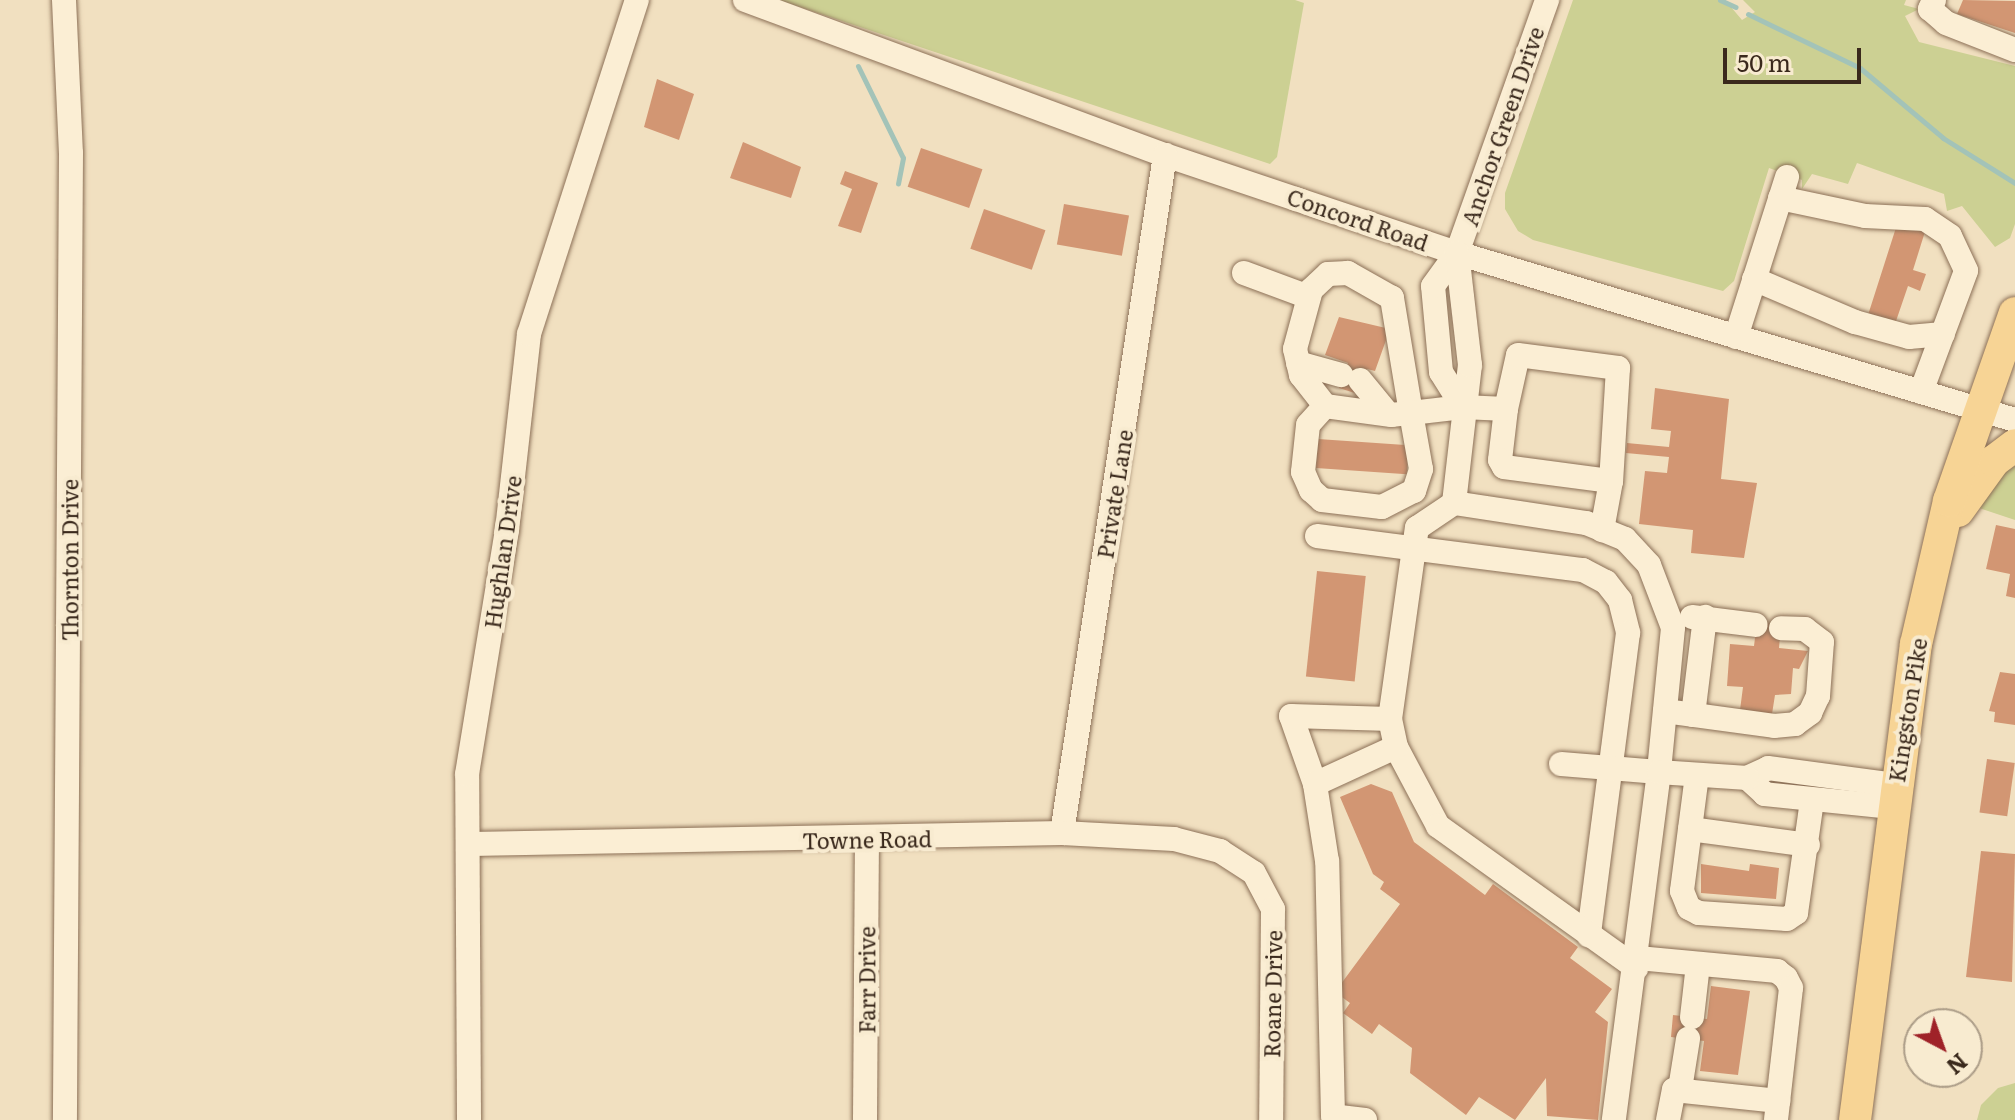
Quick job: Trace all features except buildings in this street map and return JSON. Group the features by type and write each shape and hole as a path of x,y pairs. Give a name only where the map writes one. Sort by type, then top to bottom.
{"main road":[{"name":"Kingston Pike","path":"1855,1120 1894,796 1939,540 2015,313"},
{"path":"1939,540 1981,477 2015,445"}],"street":[{"name":"Thornton Drive","path":"64,0 71,153 65,1120"},
{"name":"Hughlan Drive","path":"469,1120 471,844 467,774 507,530 529,334 637,0"},
{"name":"Concord Road","path":"745,0 1165,155 1457,253 2015,420"},
{"name":"Anchor Green Drive","path":"1457,253 1547,0"},
{"path":"1934,0 1930,9 1946,23 2015,50"},
{"name":"Private Lane","path":"1062,833 1165,155"},
{"path":"1736,337 1783,187 1940,225 1966,271 1921,392"},
{"path":"1454,503 1470,365 1457,253"},
{"path":"1244,273 1309,297"},
{"path":"1348,273 1383,288 1392,298 1399,413 1421,469 1414,491 1382,507 1322,500 1311,490 1303,472 1308,425 1325,406 1298,363 1295,349 1309,297 1328,274 1348,273"},
{"path":"1754,279 1855,322 1909,337 1943,334"},
{"path":"1602,530 1611,481 1618,368 1518,355 1506,409 1500,460 1504,467 1611,481"},
{"path":"1298,363 1351,378 1399,413"},
{"path":"1325,406 1399,413 1463,407 1506,409"},
{"path":"1614,1120 1637,963 1659,772 1670,616 1649,565 1625,539 1602,530 1454,503 1417,528 1390,719 1396,747 1438,826 1589,935 1637,963 1698,964 1777,971 1786,978 1791,988 1777,1111 1680,1089 1670,1095 1668,1120"},
{"path":"1317,536 1414,545 1554,564 1606,582 1620,600 1628,633 1613,768 1589,935"},
{"path":"1665,711 1774,726 1795,724 1810,713 1818,696 1822,642 1805,629 1670,616"},
{"path":"1693,715 1705,617"},
{"path":"1365,1120 1333,1116 1327,861 1315,784 1291,716 1390,719"},
{"path":"1315,784 1396,747"},
{"path":"1561,764 1747,778 1768,768 1894,796"},
{"path":"1697,775 1682,891 1689,908 1699,913 1787,919 1803,895 1812,800"},
{"path":"1747,778 1765,794 1812,800 1894,796"},
{"path":"1690,829 1808,845"},
{"name":"Towne Road","path":"471,844 867,840 1062,833 1174,839 1220,851 1254,873"},
{"name":"Farr Drive","path":"865,1120 867,840"},
{"name":"Roane Drive","path":"1254,873 1273,909 1271,1120"},
{"path":"1646,884 1682,891"},
{"path":"1680,1089 1698,964"}],"green space":[{"path":"779,0 1295,0 1304,3 1277,157 1270,164"},
{"path":"1573,0 1725,0 1742,20 1755,12 1743,0 1906,0 1904,5 1919,9 1905,16 1919,42 2015,66 2015,224 2010,238 1995,247 1962,206 1947,211 1944,194 1857,163 1848,184 1812,174 1802,189 1802,180 1769,168 1734,281 1723,291 1533,240 1518,231 1505,209 1505,193"},
{"path":"2015,455 2015,520 1979,508"},
{"path":"2015,1083 2015,1120 1977,1120 1981,1105 1998,1088"}],"waterway":[{"path":"1720,0 1736,7"},
{"path":"1748,14 1860,68 1943,138 2015,183"},
{"path":"858,66 903,158 898,184"}]}
